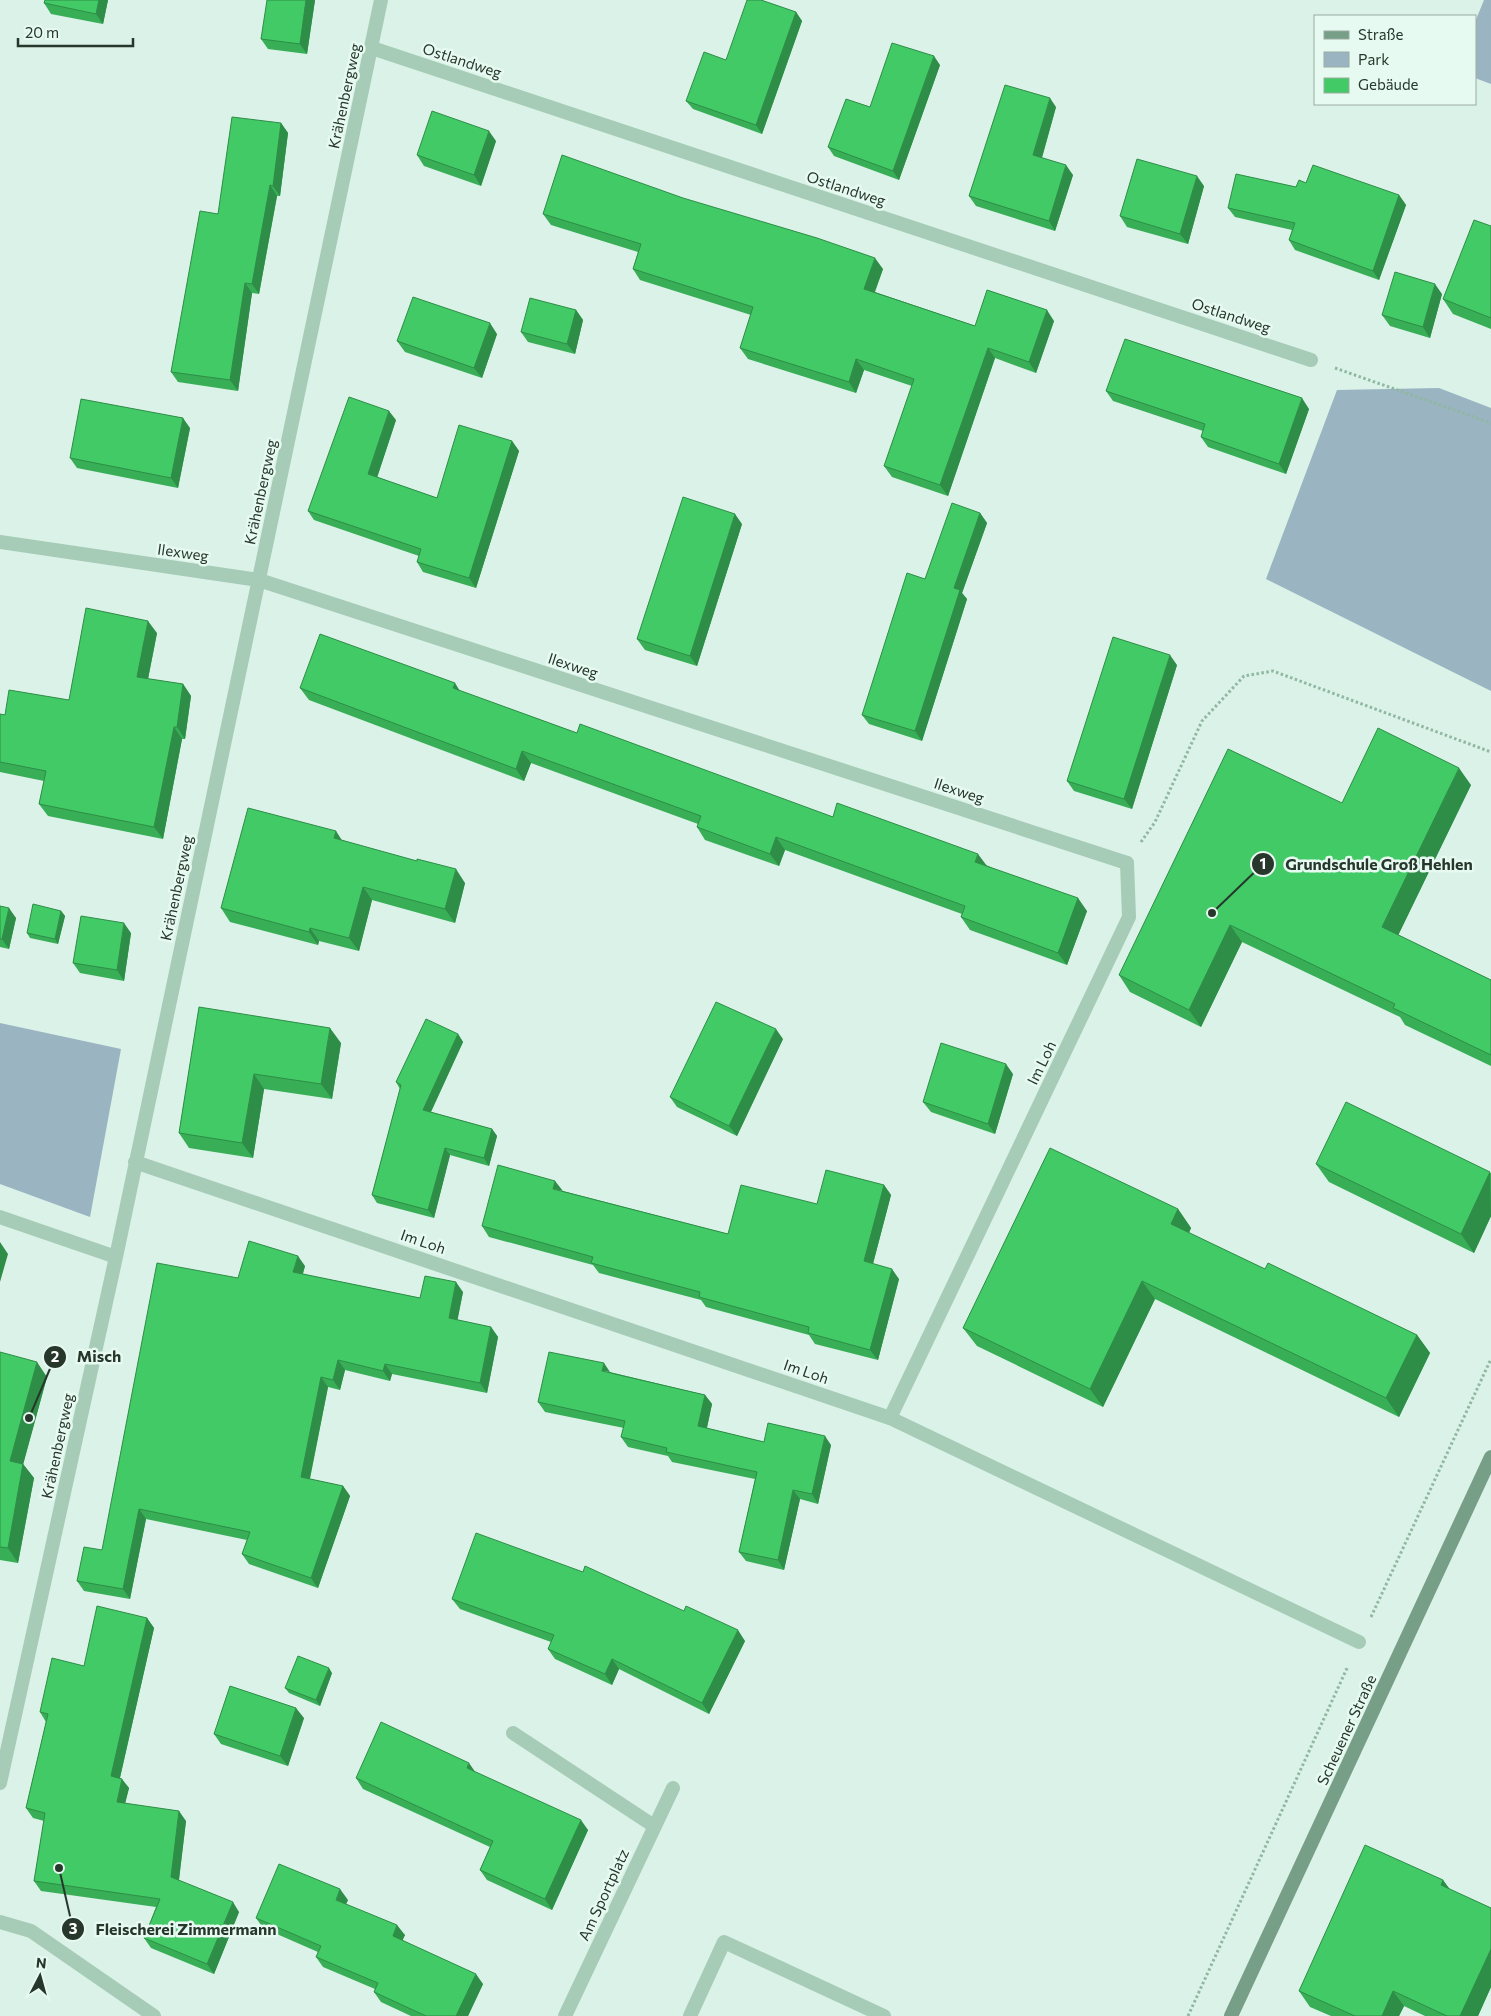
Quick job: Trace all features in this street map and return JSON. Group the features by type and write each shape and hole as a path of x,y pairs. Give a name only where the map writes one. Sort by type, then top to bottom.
{"main road":[{"name":"Scheuener Straße","path":"1231,2016 1491,1457"}],"street":[{"name":"Krähenbergweg","path":"0,1782 116,1257 382,0"},
{"name":"Ostlandweg","path":"372,48 1311,360"},
{"name":"Ilexweg","path":"0,542 259,580 1127,863"},
{"name":"Im Loh","path":"135,1162 890,1418 1129,917 1127,863"},
{"path":"0,1217 116,1257"},
{"path":"890,1418 1359,1642"},
{"path":"513,1734 654,1826"},
{"name":"Am Sportplatz","path":"565,2016 672,1788"},
{"path":"0,1922 31,1931 154,2016"},
{"path":"690,2016 724,1942 884,2016"}],"path":[{"path":"1311,360 1491,422"},
{"path":"1127,863 1155,822 1202,721 1244,676 1273,671 1491,752"},
{"path":"1188,2016 1491,1359"}],"green space":[{"path":"1484,0 1491,0 1491,84 1476,78 1476,20"},
{"path":"1439,388 1491,408 1491,691 1266,579 1337,390"},
{"path":"0,1023 121,1049 90,1217 0,1184"}],"building":[{"path":"45,0 99,0 96,14 44,3"},
{"path":"267,0 306,0 300,44 261,39"},
{"path":"747,0 761,0 796,12 756,125 686,101 704,52 726,60"},
{"path":"892,43 934,56 893,171 828,147 846,99 870,107"},
{"path":"1005,85 1050,98 1033,155 1066,165 1049,221 969,196"},
{"path":"432,111 489,131 474,175 417,155"},
{"path":"232,117 281,123 273,186 270,185 252,284 245,283 230,380 171,372 200,211 218,214"},
{"path":"562,155 683,198 817,238 875,258 864,289 975,326 987,290 1047,310 1029,362 988,348 940,485 884,466 914,379 856,359 849,382 740,348 753,307 633,269 641,244 543,214"},
{"path":"1137,159 1197,176 1180,234 1120,216"},
{"path":"1313,165 1399,195 1373,271 1289,240 1295,223 1228,208 1236,174 1296,187 1299,180 1306,183"},
{"path":"1474,220 1491,226 1491,318 1443,299"},
{"path":"1395,272 1435,284 1423,327 1382,315"},
{"path":"413,297 490,323 474,368 397,341"},
{"path":"530,298 576,310 567,344 521,332"},
{"path":"1125,339 1302,398 1279,464 1201,437 1205,424 1106,391"},
{"path":"349,397 389,411 368,474 437,498 459,425 512,441 469,578 417,562 421,549 308,511"},
{"path":"81,399 183,418 171,478 70,458"},
{"path":"683,497 735,514 690,656 637,639"},
{"path":"952,503 980,513 954,588 960,590 915,731 862,715 907,573 925,579"},
{"path":"86,608 148,621 137,677 183,684 177,727 174,727 154,827 39,804 46,771 0,762 0,714 5,715 9,690 69,700"},
{"path":"320,634 455,683 453,688 577,733 580,724 833,817 837,803 978,854 975,862 1078,898 1058,953 961,917 965,906 776,837 770,854 697,827 701,816 522,751 516,769 300,688"},
{"path":"1113,637 1170,655 1124,799 1067,781"},
{"path":"1378,728 1459,768 1382,927 1491,980 1491,1055 1393,1008 1395,1004 1230,925 1189,1010 1119,975 1228,749 1342,803"},
{"path":"248,808 336,831 334,838 417,861 417,859 456,869 445,909 363,887 349,938 310,928 309,932 221,908"},
{"path":"33,904 61,911 55,939 27,933"},
{"path":"0,906 9,908 2,939 0,939"},
{"path":"81,916 124,923 117,970 73,963"},
{"path":"716,1002 776,1029 729,1126 670,1097"},
{"path":"199,1007 330,1028 321,1084 254,1074 242,1143 179,1133"},
{"path":"426,1019 458,1034 423,1110 492,1129 484,1158 445,1148 428,1210 372,1195 401,1085 396,1082"},
{"path":"941,1043 1006,1064 988,1124 923,1102"},
{"path":"1346,1102 1490,1172 1461,1234 1316,1164"},
{"path":"1050,1148 1178,1209 1171,1224 1265,1269 1268,1263 1417,1335 1386,1398 1142,1281 1090,1389 963,1328"},
{"path":"498,1165 555,1181 553,1189 728,1234 741,1185 817,1204 826,1170 884,1185 864,1261 892,1269 870,1350 808,1333 809,1327 699,1297 700,1292 591,1263 593,1257 482,1226"},
{"path":"249,1241 298,1256 293,1272 420,1298 425,1276 456,1282 449,1318 491,1327 480,1383 385,1364 383,1371 338,1360 333,1380 321,1377 301,1477 343,1486 311,1578 242,1554 250,1532 139,1509 123,1589 77,1581 84,1547 102,1550 157,1263 238,1278"},
{"path":"0,1352 37,1362 10,1461 23,1464 8,1548 0,1547"},
{"path":"549,1352 604,1363 602,1371 705,1395 698,1426 764,1442 768,1423 825,1436 812,1494 793,1490 778,1560 739,1552 757,1472 666,1452 667,1448 621,1437 625,1421 538,1402"},
{"path":"476,1533 583,1572 585,1566 684,1611 686,1606 738,1630 702,1703 612,1659 605,1674 548,1649 554,1635 452,1599"},
{"path":"97,1606 147,1618 111,1776 122,1779 117,1802 179,1811 171,1877 233,1902 207,1964 144,1938 160,1899 34,1881 45,1813 26,1808 48,1714 40,1712 52,1658 84,1666"},
{"path":"298,1656 329,1668 316,1700 285,1688"},
{"path":"230,1686 296,1708 280,1756 214,1734"},
{"path":"381,1722 469,1763 467,1768 581,1820 545,1899 480,1870 493,1841 356,1778"},
{"path":"1365,1845 1443,1880 1441,1885 1491,1908 1491,1949 1460,2016 1447,2016 1393,1991 1382,2016 1355,2016 1299,1991"},
{"path":"279,1864 340,1889 336,1900 397,1925 393,1936 476,1974 456,2016 426,2016 374,1992 378,1983 316,1957 321,1946 256,1918"}],"place":[{"name":"Grundschule Groß Hehlen","path":"1212,913"},
{"name":"Misch","path":"29,1418"},
{"name":"Fleischerei Zimmermann","path":"59,1868"}]}
